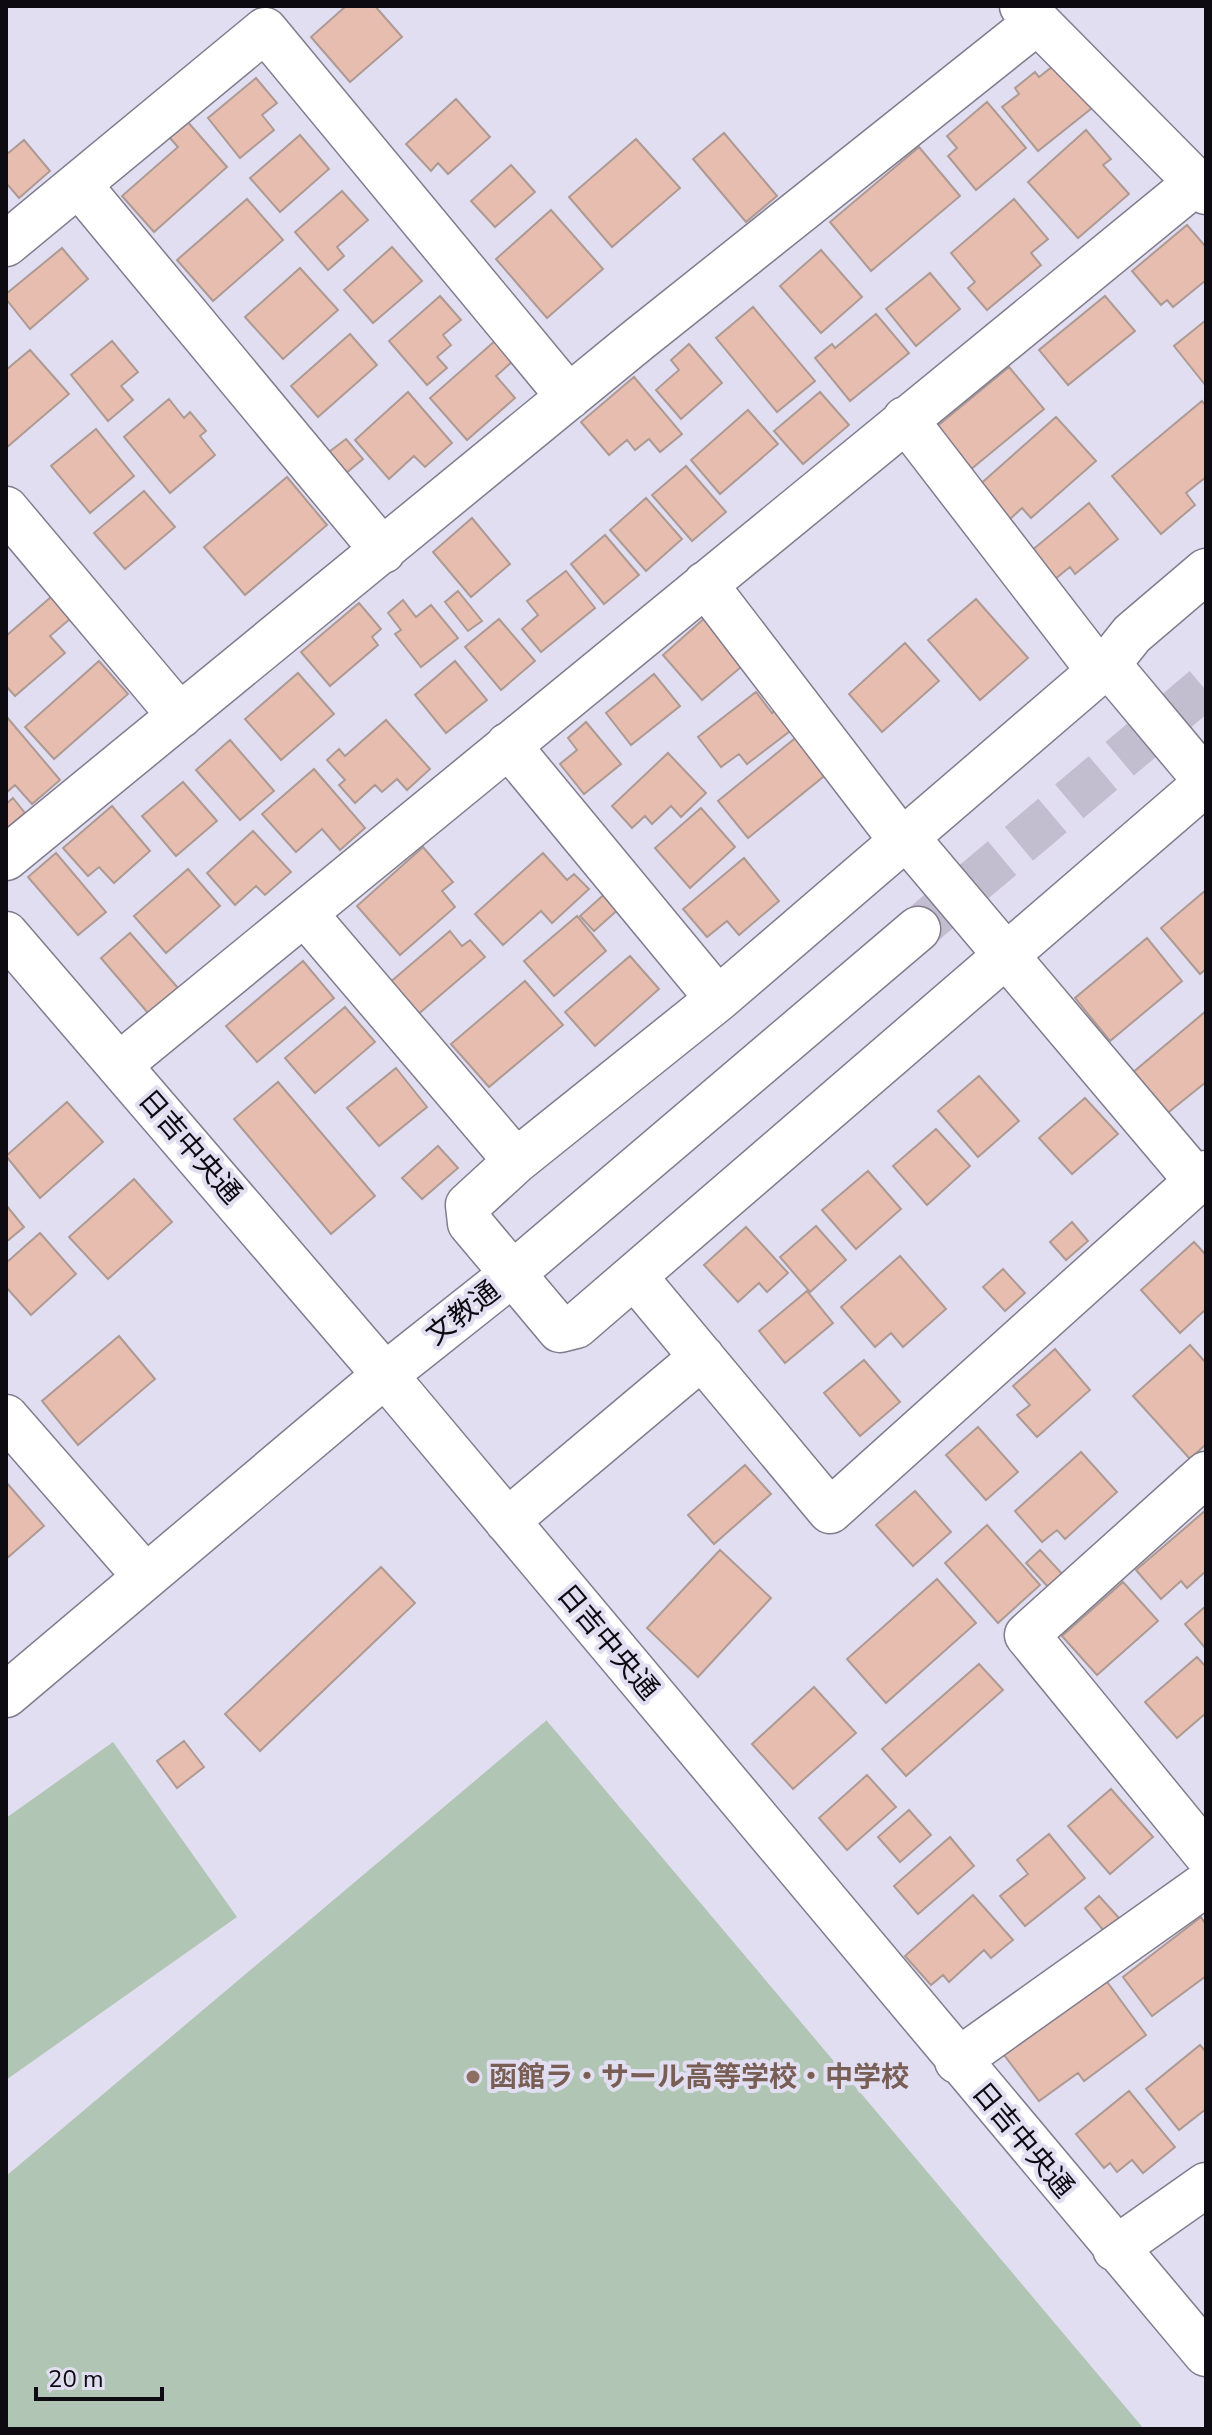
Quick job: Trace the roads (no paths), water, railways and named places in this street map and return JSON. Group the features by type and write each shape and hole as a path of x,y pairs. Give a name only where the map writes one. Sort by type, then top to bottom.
{"street":[{"path":"6,858 383,551 1030,14 1201,187 905,419 119,1065"},
{"path":"6,244 80,186 265,30 569,397"},
{"path":"80,186 383,551"},
{"path":"905,419 1104,668 1206,782 1008,957 576,1326 560,1330 470,1223 468,1205 516,1161 718,999 1104,668 1132,634 1206,571"},
{"path":"6,509 180,716"},
{"path":"634,1276 830,1511 1202,1177 904,838 705,584"},
{"path":"508,745 718,999"},
{"path":"305,914 516,1161"},
{"name":"文教通","path":"6,1695 385,1375 511,1275 918,929"},
{"name":"日吉中央通","path":"6,934 385,1375 957,2061 1206,2354"},
{"path":"507,1521 702,1357"},
{"path":"6,1417 145,1576"},
{"path":"1206,1474 1027,1635 1206,1854"},
{"path":"957,2061 1206,1884"},
{"path":"1115,2249 1206,2185"}],"tunnel":[{"path":"918,929 1206,686"}],"place":[{"name":"函館ラ・サール高等学校・中学校","path":"473,2077"}]}
